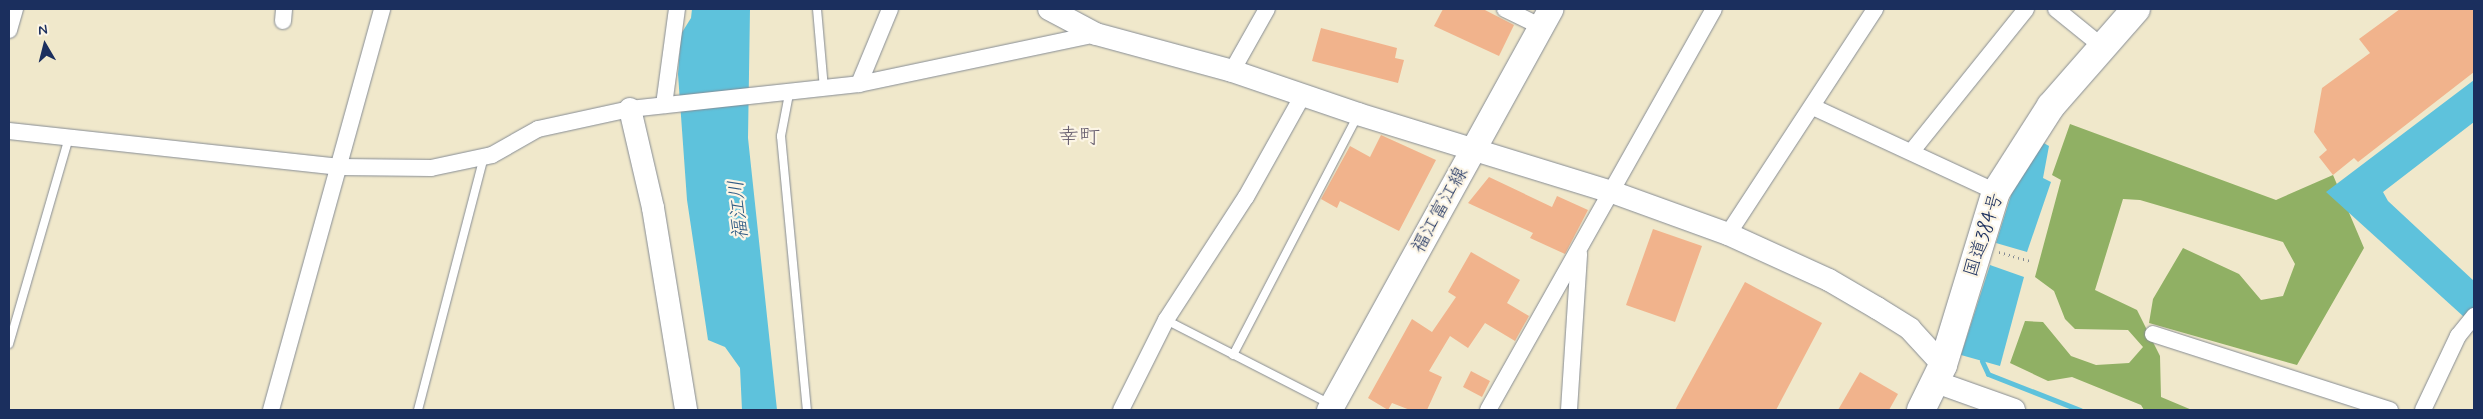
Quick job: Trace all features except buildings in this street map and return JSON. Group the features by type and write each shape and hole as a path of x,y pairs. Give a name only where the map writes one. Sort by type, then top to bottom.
{"highway":[{"name":"国道384号","path":"1921,410 1939,374 1996,192 2051,106 2104,48 2136,9"}],"main road":[{"name":"福江富江線","path":"1331,408 1545,17"}],"street":[{"path":"9,30 15,9"},
{"path":"271,410 340,167 382,9"},
{"path":"664,105 677,9"},
{"path":"859,84 890,9"},
{"path":"1049,9 1096,34 1232,71 1358,114 1612,192 1728,234 1829,280 1877,308 1910,329 1939,374 2014,410"},
{"path":"1232,71 1268,9"},
{"path":"1505,9 1545,17"},
{"path":"1488,410 1580,250 1714,9"},
{"path":"1728,234 1813,107 1875,9"},
{"path":"1912,151 2026,9"},
{"path":"2056,9 2104,48"},
{"path":"9,131 340,167 431,168 484,156 538,130 630,109 782,94 859,84 1096,34"},
{"path":"1122,410 1166,320 1246,197 1303,95"},
{"path":"1813,107 1912,151 1996,192"},
{"path":"630,109 653,208 686,410"},
{"path":"1569,410 1580,250"},
{"path":"2423,410 2458,336 2474,316"},
{"path":"2153,334 2390,410"}],"lane":[{"path":"817,9 824,89"},
{"path":"782,94 781,136 807,410"},
{"path":"1233,355 1358,114"},
{"path":"9,344 69,138"},
{"path":"418,410 484,156"},
{"path":"1166,320 1331,408"}],"path":[{"path":"1980,246 2030,261"}],"green space":[{"path":"2070,124 2276,200 2333,175 2364,248 2297,365 2149,323 2153,299 2183,248 2239,274 2261,300 2283,296 2295,264 2283,242 2140,200 2123,199 2095,290 2137,310 2160,356 2161,397 2192,410 2144,410 2141,405 2072,377 2048,381 2010,363 2025,321 2043,322 2071,356 2096,365 2129,363 2143,347 2128,330 2075,329 2065,319 2054,291 2035,277 2061,180 2052,175"}],"water":[{"name":"福江川","path":"692,9 750,9 748,138 777,410 742,410 740,368 725,347 708,340 687,200 678,74 681,34 691,18"},
{"path":"2474,80 2474,122 2383,192 2388,201 2474,281 2474,326 2326,192"},
{"path":"2042,142 2049,146 2043,178 2051,182 2027,252 1996,243 2017,176"},
{"path":"1990,265 2024,277 2000,366 1961,355"}],"waterway":[{"path":"1982,361 1988,374 2080,410"}],"district":[{"name":"幸町","path":"1079,137"}]}
